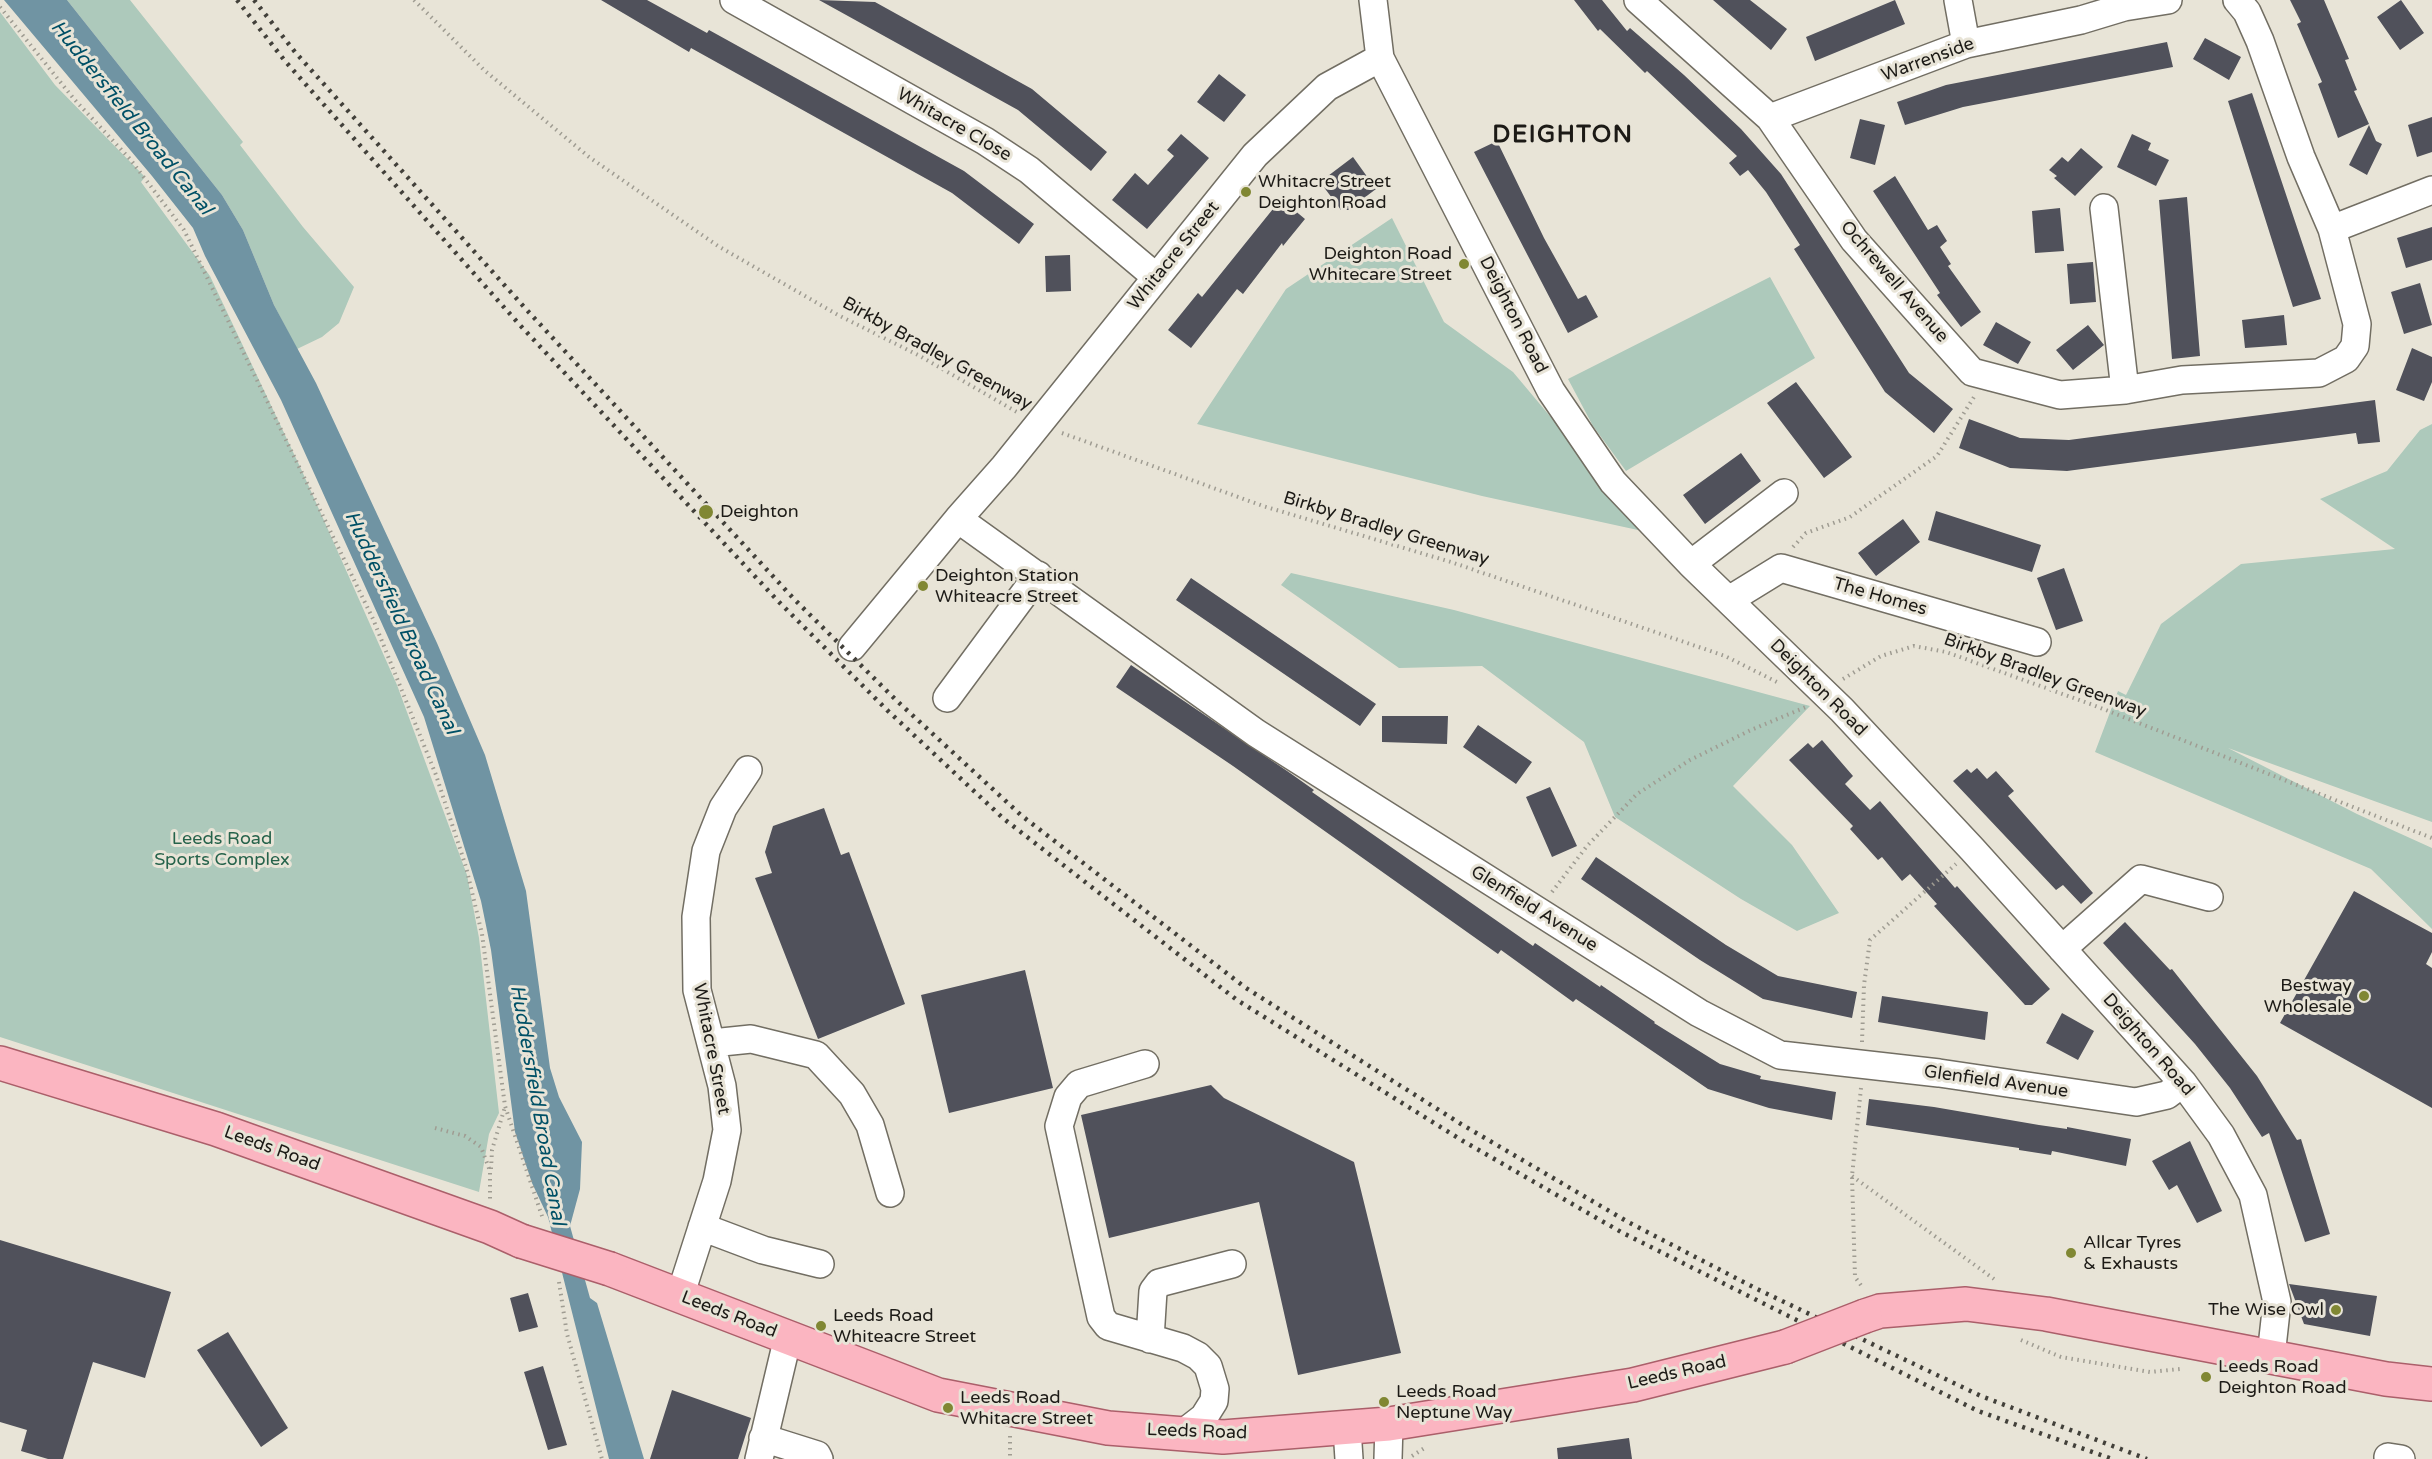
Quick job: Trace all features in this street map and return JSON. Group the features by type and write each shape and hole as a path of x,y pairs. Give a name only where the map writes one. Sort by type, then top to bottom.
{"main road":[{"name":"Leeds Road","path":"0,1063 216,1129 490,1227 533,1234 610,1269 938,1395 1108,1428 1348,1444 1389,1424 1633,1385 1785,1347 1873,1314 1966,1304 2046,1314 2386,1379 2432,1383"}],"street":[{"name":"Whitacre Close","path":"734,0 985,141 1029,170 1156,277"},
{"name":"Deighton Road","path":"1373,0 1380,58 1551,390 1613,482 1691,564 1820,687 1972,849 2182,1083 2221,1135 2253,1195 2277,1302 2271,1356"},
{"name":"Ochrewell Avenue","path":"1638,0 1770,118 1854,240 1972,372 2060,395 2125,390 2182,380 2319,373 2346,358 2355,346 2357,324 2332,229"},
{"path":"1958,0 1966,44"},
{"name":"Warrenside","path":"1770,118 1966,44 2081,20 2127,3 2168,0"},
{"path":"2237,0 2247,12 2260,41 2301,157 2332,229 2432,190"},
{"name":"Whitacre Street","path":"958,519 1004,467 1255,156 1327,87 1380,58"},
{"path":"2104,208 2125,390"},
{"path":"1691,564 1784,493"},
{"path":"852,647 958,519"},
{"name":"Glenfield Avenue","path":"958,519 1256,733 1699,1013 1780,1054 1939,1073 2136,1102 2167,1095 2182,1083"},
{"path":"1729,600 1781,568"},
{"name":"The Homes","path":"1781,568 2037,642"},
{"path":"947,698 1038,575"},
{"name":"Whitacre Street","path":"680,1296 717,1181 727,1130 722,1086 697,990 696,917 706,850 723,808 748,770"},
{"path":"2062,949 2141,879 2209,897"},
{"path":"712,1043 751,1039 783,1044 816,1055 852,1094 870,1125 890,1193"},
{"path":"1144,1064 1079,1084 1068,1096 1059,1126 1101,1317 1108,1326 1183,1348 1198,1356 1208,1366 1215,1389 1210,1410 1182,1434"},
{"path":"702,1227 762,1250 820,1264"},
{"path":"1150,1339 1152,1291 1159,1283 1233,1264"},
{"path":"788,1337 761,1449 817,1455 819,1459"},
{"path":"1388,1459 1389,1424"}],"path":[{"name":"Birkby Bradley Greenway","path":"414,0 484,70 590,157 718,246 838,315 920,356 1037,424 1263,506 1451,562 1725,656 1794,691 1820,687 1842,680 1881,656 1914,646 1946,652 2093,705 2432,838"},
{"path":"0,7 74,99 130,159 184,230 373,619 436,775 466,867 482,934 505,1106 533,1234"},
{"path":"1781,568 1787,554 1806,533 1850,518 1937,456 1987,376"},
{"path":"1550,919 1552,892 1587,846 1637,794 1690,760 1761,726 1810,706 1842,710"},
{"path":"1873,1314 1855,1277 1852,1176 1863,1065 1864,985 1870,940 1972,849"},
{"path":"490,1227 492,1150 505,1106"},
{"path":"435,1128 465,1136 481,1147 490,1172"},
{"path":"1852,1176 1995,1280"},
{"path":"558,1280 567,1334 602,1459"},
{"path":"1010,1424 1010,1459"}],"green space":[{"path":"67,0 130,0 243,142 240,145 303,227 354,287 339,323 322,337 297,349 274,305 243,230 222,195"},
{"name":"Leeds Road Sports Complex","path":"0,12 55,85 145,177 141,182 210,276 302,471 397,685 467,875 479,938 499,1113 489,1134 479,1192 0,1037"},
{"path":"1392,218 1444,322 1513,372 1647,532 1482,496 1197,424 1286,289"},
{"path":"1770,277 1815,358 1626,471 1593,426 1568,379"},
{"path":"2432,424 2432,822 2228,748 2357,814 2432,848 2432,929 2371,869 2095,752 2118,691 2126,695 2161,624 2241,564 2395,549 2320,499 2387,471 2420,430"},
{"path":"1291,573 1454,610 1810,706 1733,786 1792,845 1839,913 1797,931 1741,899 1615,817 1584,742 1482,666 1399,668 1281,585"}],"water":[{"name":"Huddersfield Broad Canal","path":"4,0 67,0 222,195 243,230 274,305 316,383 437,643 485,755 526,891 550,1068 559,1097 582,1142 580,1189 570,1226 590,1298 597,1303 644,1459 609,1459 548,1217 532,1183 515,1132 491,950 481,901 424,717 281,400 205,256 193,228"}],"building":[{"path":"601,0 647,0 707,33 709,30 964,171 1034,224 1019,244 952,193 691,48 689,52"},
{"path":"819,0 875,2 1032,89 1107,152 1091,171 1018,110"},
{"path":"1574,0 1602,0 1627,31 1630,28 1684,75 1741,129 1781,174 1909,373 1953,409 1934,433 1885,392 1794,249 1800,245 1766,192 1748,170 1740,176 1729,163 1737,156 1647,71 1645,73 1600,29 1598,31"},
{"path":"1713,0 1750,0 1787,29 1771,50"},
{"path":"1895,0 1905,24 1815,61 1806,37"},
{"path":"2290,0 2324,0 2349,59 2345,60 2357,90 2354,91 2369,124 2338,138 2318,84 2322,82 2297,24 2301,22"},
{"path":"2401,0 2424,33 2400,50 2377,17"},
{"path":"2205,38 2241,57 2229,80 2193,59"},
{"path":"2167,42 2173,67 1963,107 1905,125 1897,102 1946,85"},
{"path":"1219,74 1246,95 1224,122 1197,102"},
{"path":"2252,93 2321,299 2293,307 2228,101"},
{"path":"2432,117 2432,152 2417,157 2408,125"},
{"path":"1860,119 1885,125 1875,165 1850,158"},
{"path":"2369,125 2376,141 2382,144 2367,175 2349,165"},
{"path":"1181,134 1209,158 1147,229 1112,200 1135,173 1148,185 1174,156 1167,150"},
{"path":"2132,134 2151,143 2148,150 2169,160 2156,186 2117,167"},
{"path":"1497,141 1544,238 1578,299 1586,295 1598,317 1568,333 1474,152"},
{"path":"2081,148 2103,167 2075,196 2054,178 2057,176 2049,170 2062,157 2068,162"},
{"path":"1353,157 1376,189 1348,210 1341,210 1320,182"},
{"path":"1895,176 1928,230 1937,225 1947,241 1940,247 1951,264 1948,266 1981,312 1961,327 1937,295 1940,293 1873,191"},
{"path":"2187,197 2200,356 2172,359 2159,200"},
{"path":"1281,199 1305,219 1283,246 1282,243 1243,294 1237,289 1191,348 1168,330 1198,293 1202,297"},
{"path":"2060,208 2064,251 2035,253 2032,211"},
{"path":"2432,227 2432,260 2406,268 2397,238"},
{"path":"1070,255 1071,291 1046,292 1045,256"},
{"path":"2093,262 2096,302 2070,304 2067,264"},
{"path":"2420,283 2432,325 2404,334 2391,292"},
{"path":"2284,315 2287,345 2245,348 2242,320"},
{"path":"1996,322 2031,342 2018,364 1983,345"},
{"path":"2088,325 2104,345 2073,370 2056,350"},
{"path":"2412,348 2432,357 2432,382 2424,401 2396,390"},
{"path":"1796,382 1852,457 1824,478 1767,403"},
{"path":"2375,400 2380,442 2358,444 2356,433 2067,471 2010,468 1959,448 1969,419 2020,438 2069,440"},
{"path":"1741,453 1761,481 1705,524 1683,495"},
{"path":"1936,511 2041,545 2032,572 1928,540"},
{"path":"1903,519 1920,542 1876,576 1858,553"},
{"path":"2064,568 2083,621 2056,630 2037,578"},
{"path":"1191,578 1376,704 1360,726 1176,600"},
{"path":"1131,665 1290,773 1314,790 1312,792 1533,946 1535,943 1600,987 1601,985 1654,1023 1720,1064 1761,1076 1760,1079 1836,1092 1832,1120 1769,1108 1708,1089 1576,999 1573,1002 1501,950 1498,954 1233,766 1116,687"},
{"path":"1382,716 1448,716 1447,744 1382,742"},
{"path":"1478,725 1532,762 1516,784 1463,747"},
{"path":"1822,740 1853,776 1845,784 1870,810 1880,801 1955,888 1957,886 2050,989 2032,1005 2025,1005 1934,906 1937,904 1910,874 1902,881 1882,857 1878,860 1850,829 1853,826 1789,760 1808,743 1813,748"},
{"path":"1977,768 1987,779 1996,771 2014,791 2008,796 2093,893 2081,904 2063,885 2056,890 1953,781 1967,769 1971,773"},
{"path":"1550,787 1577,846 1552,857 1526,797"},
{"path":"824,808 841,855 849,852 905,1004 818,1039 755,878 772,873 765,852 773,826"},
{"path":"1596,857 1726,945 1778,976 1857,992 1852,1018 1763,999 1700,960 1581,879"},
{"name":"Bestway Wholesale","path":"2354,891 2432,933 2432,952 2426,964 2432,968 2432,1108 2280,1023"},
{"path":"2125,922 2170,970 2172,969 2257,1076 2297,1140 2301,1139 2330,1234 2305,1242 2269,1133 2262,1137 2230,1088 2195,1044 2103,943"},
{"path":"1025,970 1053,1088 949,1113 921,995"},
{"path":"1882,996 1988,1012 1985,1040 1878,1022"},
{"path":"2062,1013 2094,1031 2078,1060 2046,1043"},
{"path":"1211,1085 1224,1098 1354,1162 1401,1353 1298,1375 1259,1202 1109,1238 1081,1115"},
{"path":"1869,1099 1934,1107 2067,1129 2067,1127 2131,1139 2126,1166 2052,1151 2051,1155 1866,1125"},
{"path":"2190,1141 2222,1211 2197,1223 2177,1185 2169,1190 2152,1161"},
{"path":"0,1240 171,1292 145,1378 93,1362 63,1459 48,1459 21,1451 27,1430 0,1422"},
{"name":"The Wise Owl","path":"2289,1284 2377,1296 2370,1336 2304,1324"},
{"path":"528,1293 538,1327 519,1332 510,1298"},
{"path":"228,1332 288,1428 261,1447 197,1350"},
{"path":"543,1366 567,1445 548,1450 524,1372"},
{"path":"672,1390 751,1418 738,1459 650,1459"},
{"path":"1629,1438 1632,1459 1558,1459 1557,1448"}],"railway":[{"path":"237,0 285,61 518,323 778,601 887,710 1004,819 1237,1000 1463,1141 1621,1232 1978,1411 2112,1459"},
{"path":"254,0 295,52 525,308 794,599 897,701 1022,816 1246,988 1461,1124 1628,1222 1757,1289 1981,1396 2147,1459"}],"place":[{"name":"Whitacre Street Deighton Road","path":"1246,192"},
{"name":"Deighton Road Whitecare Street","path":"1464,264"},
{"name":"Deighton","path":"706,512"},
{"name":"Deighton Station Whiteacre Street","path":"923,586"},
{"name":"Bestway Wholesale","path":"2364,996"},
{"name":"Allcar Tyres & Exhausts","path":"2071,1253"},
{"name":"The Wise Owl","path":"2336,1310"},
{"name":"Leeds Road Whiteacre Street","path":"821,1326"},
{"name":"Leeds Road Deighton Road","path":"2206,1377"},
{"name":"Leeds Road Neptune Way","path":"1384,1402"},
{"name":"Leeds Road Whitacre Street","path":"948,1408"}],"district":[{"name":"DEIGHTON","path":"1563,136"}]}
